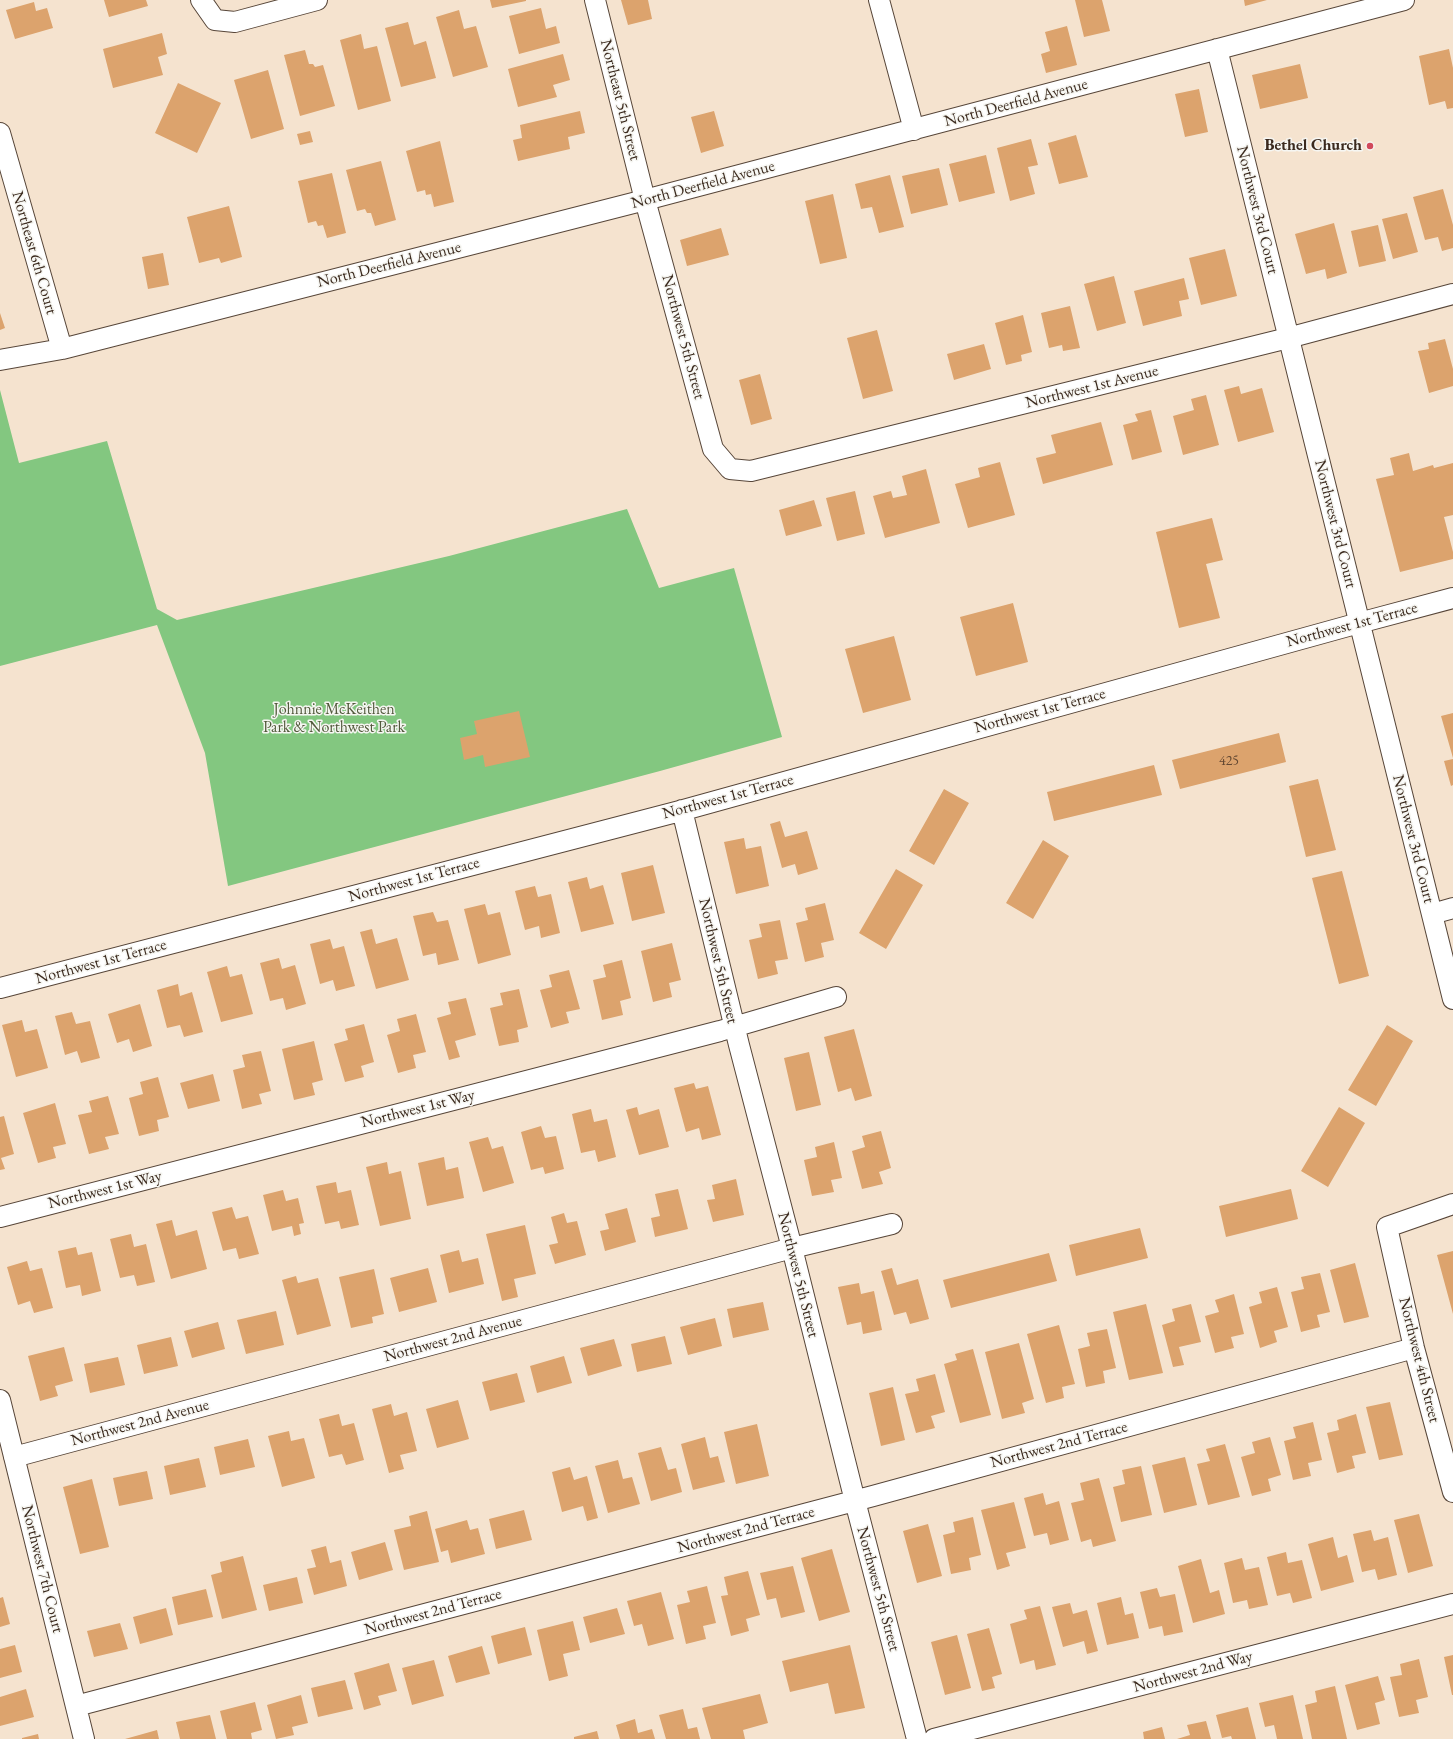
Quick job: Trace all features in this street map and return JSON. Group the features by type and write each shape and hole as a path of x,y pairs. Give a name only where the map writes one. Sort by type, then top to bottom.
{"street":[{"path":"201,0 215,20 235,22 317,0"},
{"name":"Northeast 5th Street","path":"595,0 646,200"},
{"path":"880,0 914,130"},
{"name":"North Deerfield Avenue","path":"0,360 62,349 646,200 1404,0"},
{"name":"Northwest 3rd Court","path":"1217,49 1453,999"},
{"name":"Northeast 6th Court","path":"0,133 62,349"},
{"name":"Northwest 5th Street","path":"646,200 713,449 730,469"},
{"name":"Northwest 1st Avenue","path":"730,469 751,471 1288,338 1453,294"},
{"name":"Northwest 1st Terrace","path":"0,988 682,810 1453,598"},
{"name":"Northwest 5th Street","path":"682,810 734,1028 792,1248 855,1501 917,1739"},
{"path":"1432,914 1453,908"},
{"name":"Northwest 1st Way","path":"0,1217 734,1028 836,996"},
{"name":"Northwest 4th Street","path":"1453,1204 1386,1227 1414,1348 1453,1492"},
{"name":"Northwest 2nd Avenue","path":"14,1457 792,1248 892,1224"},
{"name":"Northwest 2nd Terrace","path":"76,1706 855,1501 1414,1348"},
{"name":"Northwest 7th Court","path":"0,1400 84,1739"},
{"name":"Northwest 2nd Way","path":"934,1739 1453,1604"}],"green space":[{"name":"Johnnie McKeithen Park & Northwest Park","path":"0,390 19,463 107,441 157,609 177,620 449,556 627,509 659,588 734,568 782,737 228,886 205,753 157,625 0,666"}],"building":[{"path":"104,0 146,0 148,6 109,17"},
{"path":"490,0 526,0 526,1 492,8"},
{"path":"621,0 648,0 652,19 628,25"},
{"path":"1075,0 1102,0 1110,31 1084,37"},
{"path":"1244,0 1267,0 1245,6"},
{"path":"34,2 36,11 47,8 53,28 15,39 6,10"},
{"path":"541,8 546,29 556,26 560,43 519,54 509,16"},
{"path":"459,10 464,29 476,26 488,67 453,77 436,17"},
{"path":"408,22 414,45 426,41 436,78 401,87 385,28"},
{"path":"1067,26 1077,65 1046,73 1041,54 1050,51 1045,32"},
{"path":"162,33 167,54 158,57 163,75 113,88 103,49"},
{"path":"361,34 364,49 377,46 391,101 358,110 340,40"},
{"path":"1449,49 1453,68 1453,108 1447,109 1445,101 1429,105 1419,56"},
{"path":"305,50 309,64 313,64 315,67 323,65 335,106 300,116 284,55"},
{"path":"563,54 570,80 553,85 557,97 518,107 508,69"},
{"path":"1300,64 1308,98 1260,109 1252,75"},
{"path":"268,70 284,129 251,139 234,80"},
{"path":"178,83 221,103 197,153 155,133"},
{"path":"1199,89 1208,132 1185,137 1175,94"},
{"path":"580,111 585,133 568,137 570,149 518,161 513,140 522,138 520,125"},
{"path":"714,111 724,146 701,153 691,117"},
{"path":"310,131 313,142 300,145 297,134"},
{"path":"1076,135 1088,177 1059,184 1048,143"},
{"path":"1031,139 1038,165 1028,167 1035,194 1010,201 997,148"},
{"path":"440,141 454,202 434,207 431,194 426,195 425,190 417,192 406,151"},
{"path":"986,155 995,193 959,202 949,164"},
{"path":"381,161 396,220 375,226 371,213 367,213 365,209 357,211 346,170"},
{"path":"939,168 948,205 911,214 902,176"},
{"path":"332,173 346,233 327,238 323,225 318,226 316,221 308,223 298,181"},
{"path":"890,175 904,227 879,233 872,207 861,209 855,184"},
{"path":"1443,189 1453,225 1453,248 1442,251 1438,237 1425,240 1413,197"},
{"path":"833,194 847,258 820,264 805,201"},
{"path":"229,206 242,257 221,263 219,258 199,263 187,217"},
{"path":"1407,213 1418,252 1393,259 1382,219"},
{"path":"1334,223 1347,273 1327,279 1325,269 1306,274 1295,234"},
{"path":"1378,225 1386,261 1359,267 1351,231"},
{"path":"721,228 729,255 687,266 680,240"},
{"path":"1225,249 1237,296 1201,305 1189,258"},
{"path":"163,253 169,285 148,289 142,257"},
{"path":"1114,276 1126,323 1097,331 1084,284"},
{"path":"1184,278 1189,299 1179,301 1182,316 1143,326 1134,291"},
{"path":"1070,306 1080,348 1063,351 1062,345 1049,348 1041,313"},
{"path":"0,313 5,328 0,330"},
{"path":"1023,315 1032,352 1021,355 1022,361 1006,365 995,323"},
{"path":"877,330 893,391 863,399 847,338"},
{"path":"1445,339 1453,369 1453,386 1429,393 1418,351 1429,349 1428,343"},
{"path":"984,344 991,369 954,380 947,354"},
{"path":"760,374 772,419 751,425 739,380"},
{"path":"1239,386 1241,394 1262,388 1274,432 1238,442 1224,390"},
{"path":"1206,395 1219,445 1183,455 1173,416 1194,410 1191,399"},
{"path":"1151,410 1162,452 1132,460 1123,425 1138,421 1135,414"},
{"path":"1101,422 1113,465 1043,484 1036,458 1056,453 1051,435"},
{"path":"1409,453 1413,471 1433,465 1434,468 1453,463 1453,515 1444,517 1453,552 1453,559 1400,572 1376,479 1394,475 1390,458"},
{"path":"1000,462 1015,515 968,528 955,484 980,477 978,468"},
{"path":"926,469 940,523 885,538 873,496 891,491 893,498 907,495 902,476"},
{"path":"855,491 865,534 837,541 826,498"},
{"path":"814,500 822,526 786,536 779,510"},
{"path":"1212,518 1223,560 1206,564 1220,618 1179,628 1156,532"},
{"path":"1013,603 1028,662 976,676 960,617"},
{"path":"894,636 911,700 863,713 845,649"},
{"path":"519,711 530,757 485,767 483,755 464,760 460,738 477,734 474,721"},
{"path":"1453,713 1453,758 1441,716"},
{"path":"1279,733 1286,762 1180,789 1172,760"},
{"path":"1453,759 1453,785 1451,786 1444,761"},
{"path":"1154,765 1162,795 1054,821 1047,792"},
{"path":"1318,779 1336,850 1306,857 1289,786"},
{"path":"944,789 969,803 934,865 909,851"},
{"path":"780,821 785,837 807,831 818,869 798,875 795,864 782,868 770,824"},
{"path":"744,838 746,849 761,846 769,886 736,894 724,842"},
{"path":"1043,840 1069,856 1033,919 1006,903"},
{"path":"653,865 665,913 632,921 621,873"},
{"path":"896,869 923,885 886,949 859,933"},
{"path":"1342,871 1369,976 1339,984 1312,878"},
{"path":"587,877 590,889 603,885 614,924 581,932 568,882"},
{"path":"535,886 538,897 551,894 560,933 541,938 539,926 525,930 515,891"},
{"path":"825,903 834,940 821,943 824,957 805,962 796,923 808,920 805,908"},
{"path":"485,904 488,915 500,912 511,955 478,964 464,909"},
{"path":"433,912 437,922 448,920 459,960 438,965 436,953 423,956 413,916"},
{"path":"780,920 788,959 775,961 778,974 758,979 749,940 762,937 759,924"},
{"path":"372,929 376,944 397,938 409,980 376,989 360,932"},
{"path":"330,939 333,949 344,946 355,986 336,991 333,980 320,984 310,944"},
{"path":"672,943 681,980 669,983 672,997 653,1002 641,951"},
{"path":"279,958 282,969 295,965 306,1004 286,1010 283,998 270,1001 260,963"},
{"path":"622,960 631,998 620,1001 623,1015 602,1020 593,980 606,977 603,965"},
{"path":"227,966 230,977 242,974 253,1014 221,1022 207,972"},
{"path":"569,970 580,1009 566,1012 569,1023 551,1028 540,990 552,987 549,975"},
{"path":"178,984 180,996 192,992 203,1032 184,1037 180,1025 167,1028 157,990"},
{"path":"519,989 528,1027 517,1030 519,1042 499,1046 490,1008 503,1005 500,993"},
{"path":"466,998 476,1035 455,1041 460,1057 449,1060 437,1018 451,1014 448,1002"},
{"path":"140,1004 152,1046 133,1052 129,1039 117,1043 108,1014"},
{"path":"72,1012 76,1024 90,1021 100,1058 81,1063 77,1051 65,1055 55,1016"},
{"path":"416,1014 426,1052 413,1055 416,1068 398,1073 387,1035 400,1031 397,1019"},
{"path":"22,1020 25,1032 37,1029 48,1068 16,1077 2,1025"},
{"path":"364,1024 374,1062 361,1066 364,1077 345,1082 334,1044 348,1040 345,1029"},
{"path":"1387,1025 1413,1041 1376,1106 1348,1090"},
{"path":"854,1029 872,1096 855,1101 851,1088 838,1092 824,1037"},
{"path":"314,1041 323,1080 312,1083 315,1095 294,1100 282,1049"},
{"path":"261,1051 271,1091 259,1094 262,1104 242,1109 233,1070 245,1067 242,1055"},
{"path":"809,1052 821,1105 796,1111 784,1058"},
{"path":"213,1074 220,1101 188,1109 180,1083"},
{"path":"158,1077 169,1117 157,1120 159,1131 139,1136 129,1098 143,1094 140,1082"},
{"path":"694,1083 696,1089 708,1086 721,1135 702,1140 699,1128 686,1132 674,1088"},
{"path":"108,1096 119,1134 105,1137 109,1149 89,1154 78,1115 92,1112 89,1101"},
{"path":"55,1103 66,1144 53,1147 56,1158 38,1163 23,1113"},
{"path":"637,1107 639,1115 659,1109 669,1147 639,1155 626,1110"},
{"path":"1339,1107 1365,1123 1328,1187 1301,1171"},
{"path":"591,1109 594,1122 607,1119 616,1157 598,1162 595,1150 581,1153 572,1114"},
{"path":"4,1116 14,1154 1,1158 5,1169 0,1170 0,1117"},
{"path":"541,1126 545,1138 556,1136 564,1169 545,1174 543,1167 531,1170 521,1132"},
{"path":"881,1131 891,1168 879,1172 883,1184 862,1189 852,1151 865,1147 862,1136"},
{"path":"488,1137 492,1149 503,1146 514,1183 483,1192 469,1142"},
{"path":"834,1142 842,1178 831,1180 834,1192 812,1196 804,1160 817,1157 815,1147"},
{"path":"444,1157 446,1170 458,1167 464,1198 427,1206 418,1163"},
{"path":"387,1162 389,1174 401,1171 411,1219 380,1226 366,1167"},
{"path":"736,1179 744,1215 713,1222 707,1200 715,1199 712,1185"},
{"path":"336,1182 338,1193 351,1190 359,1225 341,1229 339,1221 325,1224 316,1186"},
{"path":"678,1189 688,1229 655,1237 651,1218 660,1216 655,1194"},
{"path":"1291,1189 1298,1219 1226,1237 1219,1206"},
{"path":"283,1190 286,1201 298,1198 304,1223 299,1224 301,1234 294,1236 292,1226 272,1231 263,1195"},
{"path":"232,1207 236,1219 248,1216 259,1254 239,1259 236,1248 223,1251 212,1212"},
{"path":"627,1208 636,1242 605,1251 600,1231 609,1229 605,1214"},
{"path":"564,1213 567,1223 577,1221 586,1255 555,1264 549,1245 558,1243 551,1217"},
{"path":"172,1220 176,1236 197,1230 207,1269 171,1279 156,1224"},
{"path":"525,1225 536,1274 514,1279 518,1297 502,1301 486,1234"},
{"path":"1140,1228 1148,1258 1076,1276 1069,1245"},
{"path":"131,1234 134,1247 146,1244 155,1282 137,1286 134,1275 120,1278 110,1239"},
{"path":"76,1247 78,1255 92,1252 101,1291 82,1296 80,1285 66,1288 58,1251"},
{"path":"459,1250 462,1262 478,1258 484,1284 449,1293 440,1255"},
{"path":"1453,1251 1453,1314 1437,1255"},
{"path":"1049,1253 1057,1281 951,1308 943,1280"},
{"path":"27,1261 30,1271 42,1268 53,1308 34,1313 30,1301 18,1305 7,1267"},
{"path":"1355,1263 1369,1317 1344,1323 1330,1270"},
{"path":"428,1268 437,1302 399,1312 390,1278"},
{"path":"892,1268 897,1285 918,1279 929,1319 910,1324 906,1312 894,1315 881,1271"},
{"path":"374,1269 384,1314 372,1317 373,1323 351,1328 339,1277"},
{"path":"1320,1273 1330,1312 1317,1315 1320,1327 1301,1332 1291,1292 1304,1289 1301,1277"},
{"path":"296,1276 298,1283 318,1278 331,1326 297,1335 282,1280"},
{"path":"859,1283 861,1294 874,1291 882,1330 863,1334 861,1322 847,1325 838,1287"},
{"path":"1277,1287 1288,1327 1274,1331 1277,1342 1260,1348 1249,1307 1262,1303 1259,1292"},
{"path":"1234,1294 1244,1334 1231,1337 1234,1348 1215,1353 1205,1316 1219,1312 1215,1300"},
{"path":"763,1302 769,1330 733,1338 727,1309"},
{"path":"1146,1304 1163,1373 1129,1380 1113,1312"},
{"path":"1191,1304 1201,1342 1179,1347 1184,1365 1173,1367 1162,1325 1175,1321 1172,1309"},
{"path":"276,1311 284,1345 246,1354 237,1320"},
{"path":"715,1318 722,1346 688,1355 680,1327"},
{"path":"218,1322 225,1349 192,1358 184,1331"},
{"path":"1059,1325 1075,1384 1062,1387 1064,1398 1046,1403 1027,1334"},
{"path":"1107,1329 1116,1368 1103,1371 1105,1383 1086,1387 1078,1349 1090,1346 1087,1333"},
{"path":"665,1336 672,1364 637,1372 631,1344"},
{"path":"171,1337 178,1366 144,1374 137,1345"},
{"path":"614,1339 622,1366 588,1376 580,1348"},
{"path":"1019,1343 1034,1399 1022,1403 1025,1413 1002,1419 985,1352"},
{"path":"64,1347 73,1381 55,1386 58,1396 40,1401 28,1356"},
{"path":"973,1349 991,1415 960,1423 944,1364 957,1360 955,1354"},
{"path":"564,1356 572,1383 537,1393 530,1366"},
{"path":"118,1357 125,1385 90,1393 84,1364"},
{"path":"517,1373 525,1402 490,1411 482,1382"},
{"path":"935,1374 945,1412 931,1416 935,1428 916,1433 905,1394 919,1391 916,1379"},
{"path":"893,1387 905,1440 881,1446 869,1393"},
{"path":"458,1400 469,1439 437,1448 426,1409"},
{"path":"1390,1402 1403,1455 1379,1460 1366,1407"},
{"path":"391,1404 394,1416 407,1412 417,1451 400,1455 404,1469 389,1473 372,1409"},
{"path":"339,1414 342,1426 354,1423 364,1460 346,1465 342,1454 329,1457 319,1419"},
{"path":"1356,1414 1366,1453 1352,1456 1355,1468 1337,1473 1327,1433 1339,1430 1337,1420"},
{"path":"1313,1422 1322,1460 1308,1463 1311,1476 1293,1480 1284,1441 1296,1438 1293,1427"},
{"path":"757,1424 769,1476 736,1484 724,1432"},
{"path":"289,1431 291,1441 304,1438 315,1478 282,1487 268,1436"},
{"path":"705,1437 710,1458 718,1456 725,1482 693,1490 681,1444"},
{"path":"1270,1437 1281,1475 1268,1479 1271,1491 1252,1496 1241,1457 1255,1453 1252,1442"},
{"path":"248,1439 255,1467 220,1475 214,1447"},
{"path":"1225,1444 1240,1497 1208,1505 1197,1464 1210,1461 1206,1449"},
{"path":"661,1447 668,1470 676,1468 682,1492 651,1501 638,1453"},
{"path":"1185,1457 1197,1505 1164,1513 1152,1465"},
{"path":"199,1458 206,1487 170,1495 164,1466"},
{"path":"618,1460 623,1479 632,1477 640,1504 608,1513 595,1466"},
{"path":"1141,1466 1152,1515 1121,1522 1113,1487 1125,1484 1122,1470"},
{"path":"570,1467 574,1480 587,1476 598,1518 587,1521 583,1506 562,1512 552,1472"},
{"path":"147,1471 153,1499 119,1506 113,1478"},
{"path":"1099,1478 1116,1541 1093,1547 1091,1539 1081,1542 1071,1503 1084,1500 1080,1483"},
{"path":"92,1479 109,1547 80,1554 63,1487"},
{"path":"1043,1493 1046,1505 1059,1501 1069,1540 1050,1545 1047,1533 1034,1536 1024,1498"},
{"path":"1014,1502 1026,1548 1006,1553 1010,1566 997,1570 981,1510"},
{"path":"524,1510 532,1540 496,1549 489,1519"},
{"path":"427,1511 439,1562 404,1570 394,1530 411,1526 409,1516"},
{"path":"1419,1514 1433,1566 1408,1573 1394,1520"},
{"path":"973,1517 981,1555 969,1558 971,1570 951,1574 943,1535 955,1532 953,1522"},
{"path":"467,1520 470,1530 478,1528 485,1554 451,1563 448,1550 441,1552 435,1529"},
{"path":"928,1524 942,1576 917,1583 903,1531"},
{"path":"1371,1530 1374,1541 1388,1537 1397,1575 1378,1580 1375,1569 1362,1572 1353,1534"},
{"path":"1333,1537 1338,1558 1347,1555 1354,1582 1321,1591 1308,1544"},
{"path":"385,1542 393,1570 359,1580 351,1552"},
{"path":"326,1546 330,1563 341,1560 347,1586 314,1595 307,1569 316,1567 311,1550"},
{"path":"832,1549 850,1612 819,1621 801,1558"},
{"path":"1286,1552 1288,1563 1302,1560 1312,1598 1293,1603 1290,1593 1277,1596 1267,1557"},
{"path":"243,1556 257,1610 222,1619 211,1575 222,1572 220,1562"},
{"path":"1242,1558 1245,1570 1259,1567 1268,1605 1249,1609 1247,1600 1233,1603 1224,1563"},
{"path":"1201,1559 1210,1593 1219,1590 1225,1614 1193,1623 1178,1566"},
{"path":"793,1566 805,1612 781,1618 776,1598 767,1600 760,1573"},
{"path":"748,1571 760,1615 746,1619 749,1631 731,1636 721,1596 728,1595 724,1577"},
{"path":"297,1577 303,1603 269,1611 263,1585"},
{"path":"707,1586 716,1623 703,1626 706,1639 686,1644 677,1605 690,1602 687,1591"},
{"path":"1157,1588 1160,1597 1175,1594 1183,1632 1164,1636 1162,1626 1149,1629 1140,1592"},
{"path":"206,1589 213,1617 178,1625 172,1597"},
{"path":"661,1592 674,1639 648,1646 642,1624 634,1626 627,1601"},
{"path":"3,1597 10,1624 0,1627 0,1598"},
{"path":"1121,1597 1125,1615 1133,1613 1139,1638 1107,1645 1097,1603"},
{"path":"1070,1603 1073,1614 1087,1610 1098,1651 1087,1654 1084,1641 1063,1647 1052,1607"},
{"path":"1040,1606 1056,1665 1036,1670 1034,1660 1020,1664 1010,1624 1027,1619 1024,1610"},
{"path":"166,1608 173,1635 140,1644 133,1617"},
{"path":"617,1608 625,1634 590,1643 583,1617"},
{"path":"573,1621 580,1650 563,1654 568,1676 549,1681 537,1630"},
{"path":"120,1623 128,1649 94,1657 87,1631"},
{"path":"525,1627 532,1655 498,1664 491,1636"},
{"path":"989,1628 1002,1674 992,1677 995,1688 982,1691 967,1634"},
{"path":"957,1635 971,1688 945,1695 931,1642"},
{"path":"15,1645 22,1672 0,1678 0,1649"},
{"path":"850,1645 865,1708 835,1714 828,1683 790,1692 782,1661"},
{"path":"482,1646 490,1674 456,1683 448,1656"},
{"path":"1453,1655 1453,1695 1452,1695 1444,1657"},
{"path":"1419,1659 1428,1697 1416,1700 1419,1713 1399,1717 1390,1677 1402,1675 1400,1664"},
{"path":"434,1660 444,1696 412,1705 402,1668"},
{"path":"389,1663 397,1691 378,1696 381,1705 364,1710 354,1673"},
{"path":"1378,1676 1385,1700 1375,1703 1380,1724 1357,1730 1345,1685"},
{"path":"345,1680 353,1709 318,1717 311,1688"},
{"path":"1335,1686 1347,1739 1312,1739 1305,1705 1317,1702 1315,1691"},
{"path":"26,1689 34,1717 0,1726 0,1697"},
{"path":"760,1694 768,1723 743,1730 745,1739 711,1739 702,1708"},
{"path":"301,1695 308,1723 292,1727 294,1735 276,1739 267,1705"},
{"path":"1293,1695 1303,1739 1277,1739 1274,1725 1265,1727 1259,1703"},
{"path":"255,1702 262,1730 251,1733 252,1739 227,1739 220,1711"},
{"path":"1248,1707 1256,1739 1232,1739 1231,1736 1222,1738 1216,1715"},
{"path":"683,1709 688,1729 697,1727 700,1739 666,1739 659,1715"},
{"path":"210,1715 216,1739 180,1739 176,1722"},
{"path":"635,1719 638,1733 652,1729 655,1739 620,1739 616,1725"},
{"path":"1206,1721 1211,1739 1177,1739 1190,1735 1187,1725"},
{"path":"1162,1727 1165,1739 1144,1739 1143,1732"},
{"path":"157,1730 159,1739 125,1739"},
{"path":"597,1731 599,1739 574,1739 574,1737"},
{"path":"38,1734 39,1739 22,1739 22,1738"}],"place":[{"name":"Bethel Church","path":"1370,146"}]}
